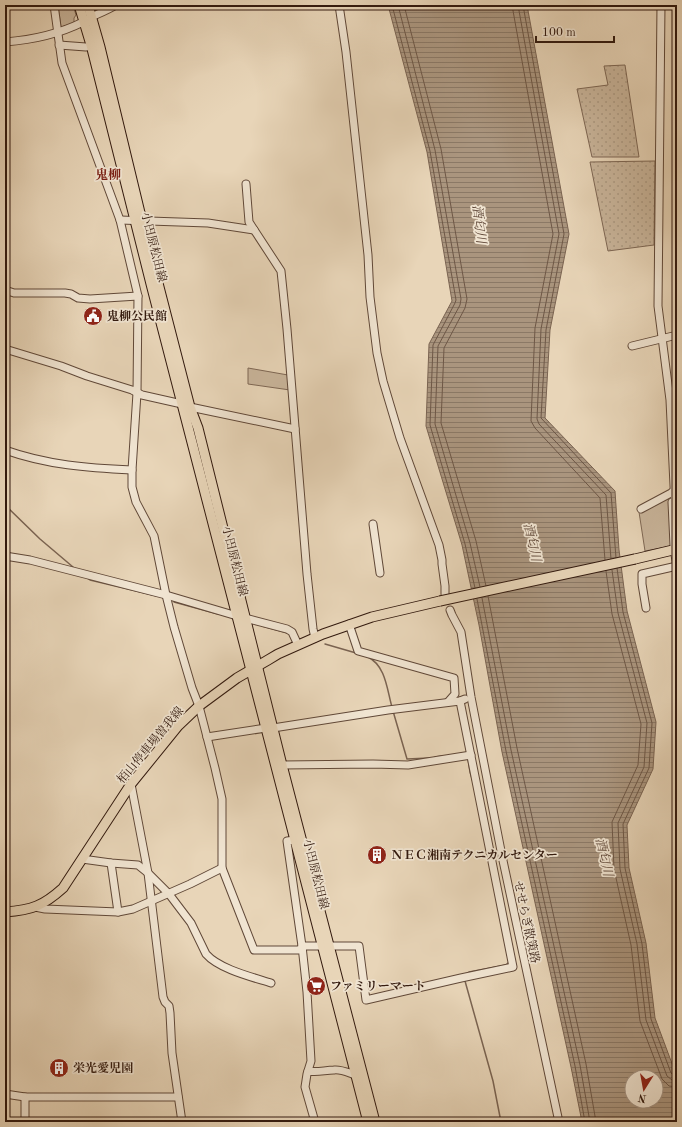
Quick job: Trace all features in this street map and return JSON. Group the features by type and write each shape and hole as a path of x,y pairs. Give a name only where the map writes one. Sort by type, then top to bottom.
{"main road":[{"name":"小田原松田線","path":"79,5 100,47 139,221 270,728 295,840 375,1122"},
{"name":"小田原松田線","path":"87,20 88,5"},
{"name":"栢山停車場曽我線","path":"5,912 35,908 50,899 63,888 131,784 178,726 199,706 237,678 278,654 348,624 386,613 442,598 635,559 675,545"},
{"name":"小田原松田線","path":"270,728 282,765 368,1122"}],"street":[{"path":"54,5 62,63 120,220 138,296 137,393 132,487 136,502 154,536 166,595 192,688 199,706 222,799 222,868 254,950 326,946 359,946 366,1000 513,968 471,755 464,734 460,700"},
{"path":"5,42 22,41 58,32 105,12 116,5"},
{"path":"339,5 346,52 368,255 370,297 377,353 383,381 400,438 439,545 445,586 442,598"},
{"path":"661,5 658,306 674,422 675,545 677,576"},
{"path":"59,45 86,47"},
{"path":"246,184 249,222 281,271 309,591 315,638"},
{"path":"120,220 208,223 254,230"},
{"path":"5,290 14,293 65,293 78,298 90,299 138,296"},
{"path":"632,346 677,335"},
{"path":"5,349 35,357 132,390 142,395 295,429"},
{"path":"5,450 24,457 47,462 105,469 132,470"},
{"path":"641,509 674,491"},
{"path":"373,524 380,573"},
{"path":"5,556 30,560 166,595 288,629 292,632 299,644"},
{"path":"646,608 642,574 677,566"},
{"name":"せせらぎ散策路","path":"450,610 461,632 471,697 502,856 558,1122"},
{"path":"348,624 358,651 454,678 455,694 448,702"},
{"path":"207,737 448,702 471,697"},
{"path":"282,765 408,765 431,758 471,755"},
{"path":"131,784 148,873 163,997 169,1006 172,1053 182,1122"},
{"path":"295,840 287,841 302,948 306,992 311,1061 305,1087 315,1122"},
{"path":"82,858 111,863 138,865 169,894 191,923 208,957 218,965 271,983"},
{"path":"111,863 118,912"},
{"path":"35,908 118,912 133,909 169,894 222,868"},
{"path":"308,1071 315,1073 339,1070 356,1075"},
{"path":"5,1094 25,1097 178,1097"},
{"path":"25,1097 25,1122"}],"shaded area":[{"path":"58,5 73,5 76,15 74,18 74,23 61,27"},
{"path":"625,65 639,157 592,157 577,89 608,85 604,66"},
{"path":"655,161 654,245 608,251 590,162"},
{"path":"248,368 288,375 290,390 248,384"},
{"path":"669,496 672,546 645,551 639,512"}],"water":[{"name":"酒匂川","path":"388,5 527,5 569,234 550,330 545,418 615,491 619,550 627,611 656,722 653,769 627,825 629,868 646,943 655,1018 677,1077 677,1122 582,1122 502,752 479,625 462,545 426,426 429,344 452,301 427,152"}],"waterway":[{"path":"5,505 40,539 73,567"},
{"path":"87,578 157,596"},
{"path":"174,602 218,614"},
{"path":"262,626 287,633"},
{"path":"325,644 356,653"},
{"path":"368,657 379,666 382,672 392,707"},
{"path":"393,711 407,759 429,758"},
{"path":"435,757 442,756"},
{"path":"468,759 473,782"},
{"path":"469,972 506,965 509,962"},
{"path":"465,981 493,1081 501,1122"}],"place":[{"name":"鬼柳公民館","path":"93,316"},
{"name":"ＮＥＣ湘南テクニカルセンター","path":"377,855"},
{"name":"ファミリーマート","path":"316,986"},
{"name":"栄光愛児園","path":"59,1068"}],"district":[{"name":"鬼柳","path":"108,174"}]}
